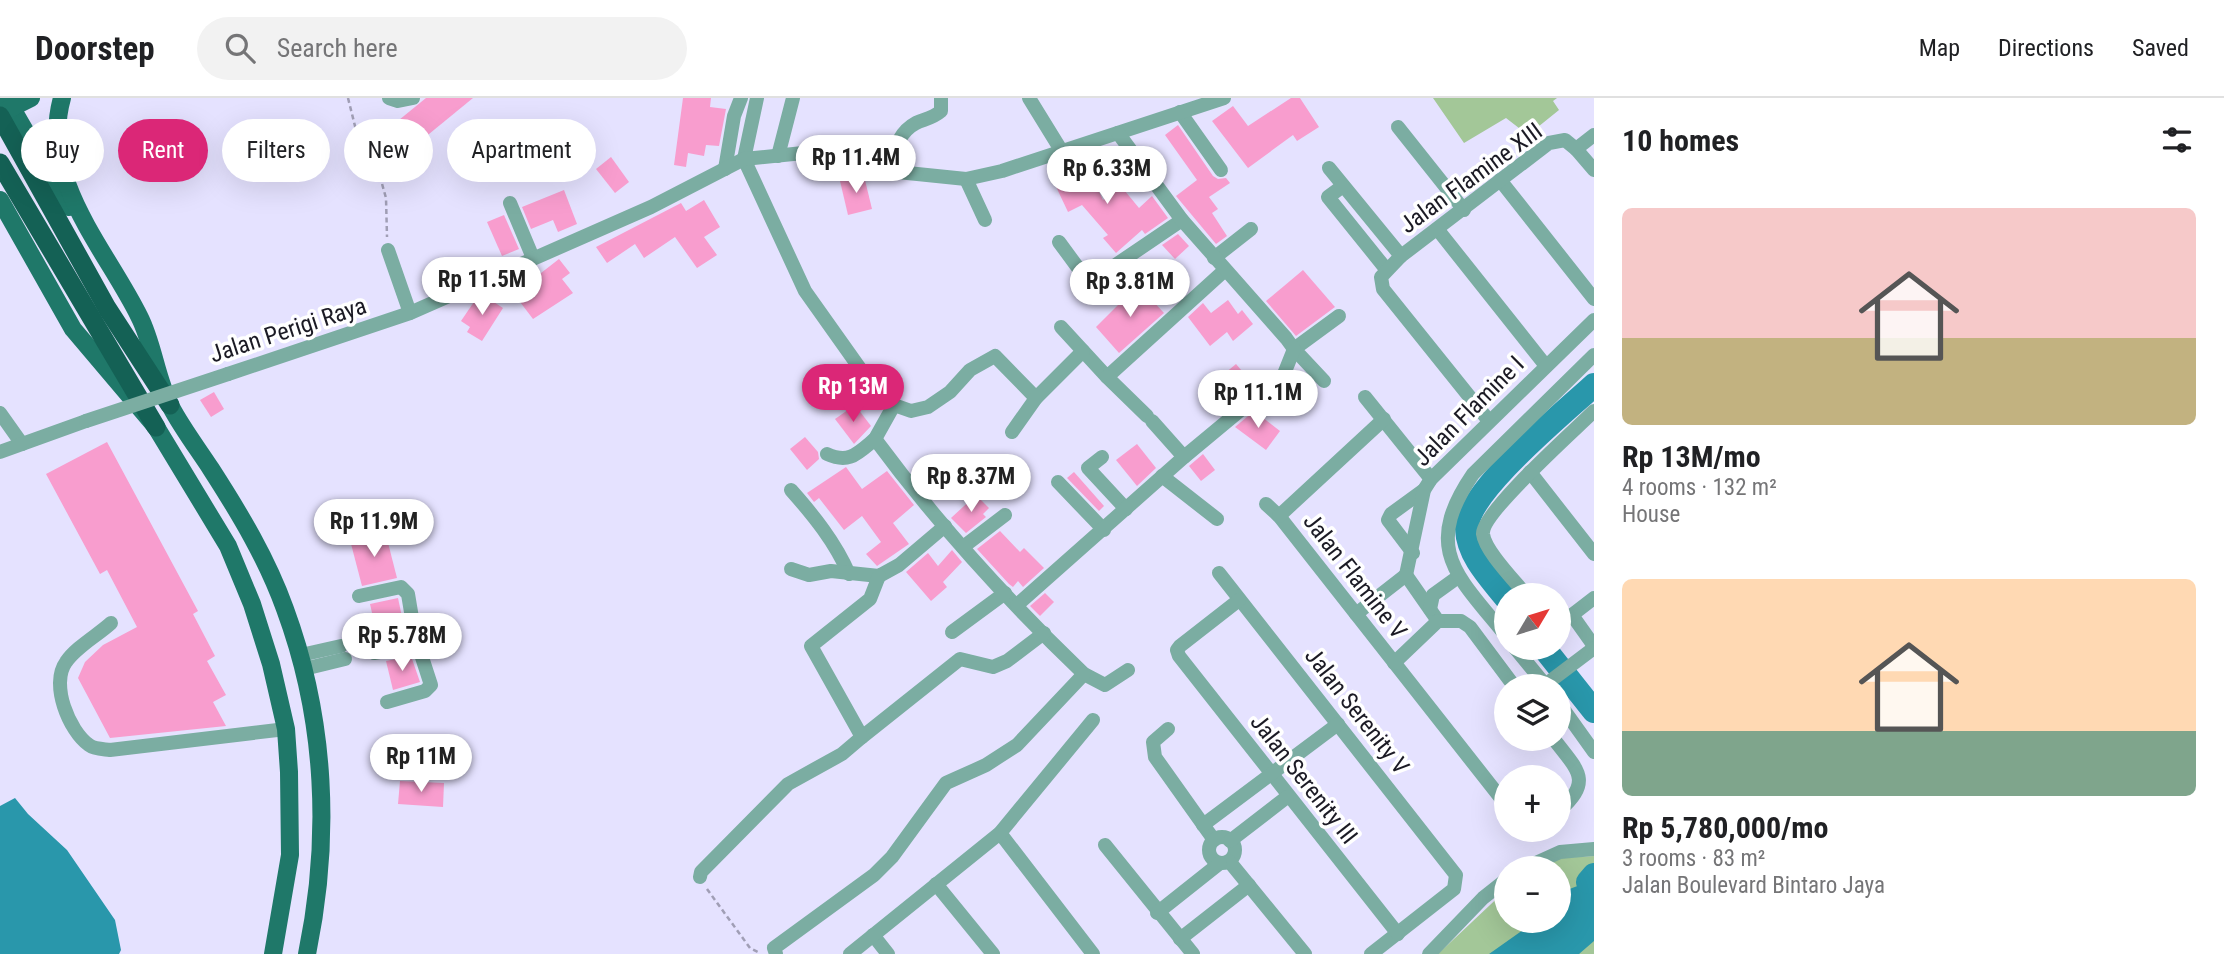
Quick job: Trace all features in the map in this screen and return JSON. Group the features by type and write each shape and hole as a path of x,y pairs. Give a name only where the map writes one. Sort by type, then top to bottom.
{"highway":[{"path":"4,109 156,427"},
{"path":"0,163 99,312 170,405"}],"main road":[{"path":"31,98 4,109 96,245 140,318 170,405 238,511 266,562 302,662 316,731 323,843 307,954"},
{"path":"62,98 56,127 60,158 96,245"},
{"path":"0,201 74,329 156,427 228,546 260,628 286,729 291,802 290,855 273,954"}],"street":[{"path":"389,98 398,101 412,98"},
{"path":"725,169 734,116 741,98"},
{"path":"757,98 744,159 781,245 806,291 871,384 894,405 911,411 928,407 950,392 970,370 995,356 1036,398"},
{"path":"778,156 793,98"},
{"path":"888,171 900,137 906,129 934,117 941,111 941,98"},
{"path":"1029,98 1061,150"},
{"name":"Jalan Perigi Raya","path":"0,452 410,313 533,258 651,213 744,159 803,153 888,171 966,179 1180,113 1207,101 1224,98"},
{"path":"1180,113 1221,170"},
{"path":"1398,127 1464,210"},
{"path":"1118,133 1182,220 1324,381"},
{"name":"Jalan Flamine XIII","path":"1384,275 1401,256 1549,144 1565,140 1576,149 1594,135"},
{"path":"1576,149 1594,170"},
{"path":"1329,168 1401,256"},
{"path":"966,179 985,220"},
{"path":"1500,180 1594,299"},
{"path":"1343,186 1328,197 1384,275 1383,289 1489,421"},
{"path":"510,203 533,258"},
{"path":"1059,242 1087,280 1095,279 1182,220"},
{"path":"1214,258 1251,229"},
{"path":"1438,230 1546,366"},
{"path":"388,250 410,313"},
{"path":"1107,377 1224,270"},
{"path":"1017,605 1162,476 1284,374 1294,349 1339,316"},
{"name":"Jalan Flamine I","path":"1406,575 1428,485 1489,421 1594,320"},
{"path":"1061,327 1184,457"},
{"path":"1012,432 1036,398 1083,351"},
{"path":"1494,621 1458,577 1445,541 1448,519 1473,474 1594,355"},
{"path":"1365,397 1384,419 1428,485 1391,514 1388,520 1413,553"},
{"path":"827,454 841,460 852,458 875,439 894,405"},
{"path":"0,413 22,444"},
{"name":"Jalan Flamine V","path":"1279,516 1384,419"},
{"path":"1516,583 1486,545 1482,532 1487,520 1530,472 1591,421"},
{"path":"875,439 907,483 963,547 1084,674 1105,685 1128,670"},
{"path":"1102,457 1088,468 1126,509"},
{"path":"1530,472 1594,554"},
{"path":"1162,476 1217,519"},
{"path":"1058,482 1104,530"},
{"path":"791,490 817,520 841,556 849,574"},
{"name":"Jalan Flamine V","path":"1266,504 1279,516 1494,790"},
{"path":"963,547 1004,515"},
{"path":"791,569 809,575 831,571 879,576 899,565 945,526"},
{"name":"Jalan Serenity V","path":"1219,573 1453,869 1457,878 1454,889 1398,934"},
{"path":"1356,614 1406,575 1434,608 1470,627 1505,674"},
{"path":"862,737 811,646 870,599 879,576"},
{"path":"1394,663 1434,628 1434,608 1458,577"},
{"path":"359,596 401,587 408,594 413,624 370,638"},
{"path":"952,632 1005,593"},
{"path":"1560,674 1594,647 1572,615 1594,598"},
{"name":"Jalan Serenity III","path":"1239,600 1177,650 1269,774 1398,934"},
{"path":"111,623 66,662 60,677 58,693 79,736 91,747 110,750 286,729"},
{"path":"700,877 701,872 788,784 842,754 960,659 993,667 1007,661 1044,633"},
{"path":"374,653 418,645 431,685 425,691 387,702"},
{"path":"302,662 343,652"},
{"path":"1526,660 1540,674"},
{"path":"775,951 874,875 892,857 946,783 986,765 1017,745 1084,674"},
{"path":"850,954 1000,833 1093,720"},
{"path":"1571,720 1594,752"},
{"path":"1203,825 1338,724"},
{"path":"1168,729 1153,742 1155,757 1214,840"},
{"path":"1563,751 1574,766 1580,782 1577,796 1571,801"},
{"path":"1230,841 1287,797"},
{"path":"1000,833 1093,954"},
{"path":"1157,913 1234,853 1230,841 1222,837 1214,840"},
{"path":"1214,840 1210,854 1225,862 1249,886 1305,954"},
{"path":"1105,845 1157,913 1193,954"},
{"path":"1551,856 1560,852 1594,849"},
{"path":"936,884 993,954"},
{"path":"1180,939 1249,886"},
{"path":"1429,954 1494,889"},
{"path":"1371,954 1398,934"},
{"path":"873,935 888,954"}],"path":[{"path":"348,98 358,138 379,173 386,198 388,250"},
{"path":"700,877 750,948 760,953 775,951"}],"green space":[{"path":"1433,98 1557,98 1553,101 1559,110 1528,135 1506,118 1464,143"},
{"path":"1594,856 1594,954 1438,954 1494,901 1494,933 1571,933 1571,857"}],"water":[{"path":"15,798 28,814 67,850 115,920 121,950 119,954 0,954 0,806"},
{"path":"1588,882 1594,886 1594,941 1579,954 1489,954 1519,933 1571,933 1571,888"}],"building":[{"path":"426,98 473,98 433,131 433,119 400,119"},
{"path":"683,98 711,98 710,107 726,109 719,146 706,145 704,156 688,153 686,167 674,165"},
{"path":"1291,98 1300,98 1319,127 1297,141 1293,135 1248,168 1212,121 1233,106 1248,126"},
{"path":"1178,125 1213,176 1218,179 1226,178 1230,183 1209,197 1218,209 1212,213 1227,236 1216,244 1176,196 1197,180 1165,135"},
{"path":"611,157 629,182 615,193 596,169"},
{"path":"1084,160 1103,200 1120,185 1139,208 1152,196 1168,218 1145,234 1142,230 1116,253 1103,238 1108,235 1082,205 1068,212 1051,176"},
{"path":"864,176 872,209 848,215 840,181"},
{"path":"564,190 577,224 558,232 553,220 531,229 522,207"},
{"path":"704,200 720,227 704,237 717,255 697,268 675,237 644,258 635,244 607,263 596,247 681,203 686,211"},
{"path":"504,215 519,249 502,256 487,222"},
{"path":"1178,234 1189,246 1175,259 1162,245"},
{"path":"559,259 570,273 562,279 573,293 533,319 514,294"},
{"path":"1303,270 1335,307 1296,336 1266,301"},
{"path":"1138,285 1164,313 1119,353 1096,327"},
{"path":"480,293 503,308 482,341 467,332 470,327 461,321"},
{"path":"1228,300 1238,314 1242,310 1253,324 1233,341 1227,332 1210,346 1188,317 1203,303 1211,313"},
{"path":"1236,364 1253,384 1224,411 1206,389"},
{"path":"1302,380 1313,404 1298,411 1286,387"},
{"path":"214,392 224,409 211,417 200,400"},
{"path":"855,405 871,426 854,444 835,419"},
{"path":"1254,411 1280,431 1266,450 1235,427"},
{"path":"805,437 818,452 819,459 807,470 790,449"},
{"path":"107,442 198,611 193,614 215,656 207,661 226,695 213,702 226,726 110,738 78,678 85,662 103,645 137,627 107,570 100,574 46,474"},
{"path":"1137,444 1156,468 1137,486 1116,460"},
{"path":"1203,454 1215,470 1201,481 1189,466"},
{"path":"846,467 862,489 887,471 914,505 893,523 909,544 877,566 866,554 881,542 862,516 844,530 819,498 814,502 807,493"},
{"path":"1074,472 1104,506 1099,511 1067,478"},
{"path":"976,495 989,508 983,514 986,517 966,533 951,518"},
{"path":"385,531 397,578 362,586 350,540"},
{"path":"1000,531 1020,552 1024,548 1044,568 1023,587 1018,581 1013,587 1009,584 977,549"},
{"path":"952,550 962,562 943,582 947,587 931,601 906,572 928,553 938,566"},
{"path":"1045,593 1054,602 1040,616 1030,606"},
{"path":"398,598 402,617 375,626 370,604"},
{"path":"411,656 420,682 393,690 386,661"},
{"path":"400,781 444,783 443,807 398,804"}],"waterway":[{"path":"1494,583 1471,549 1467,529 1471,514 1482,495 1519,453 1594,385"},
{"path":"1554,660 1594,711"},
{"path":"1588,882 1594,875"}]}
